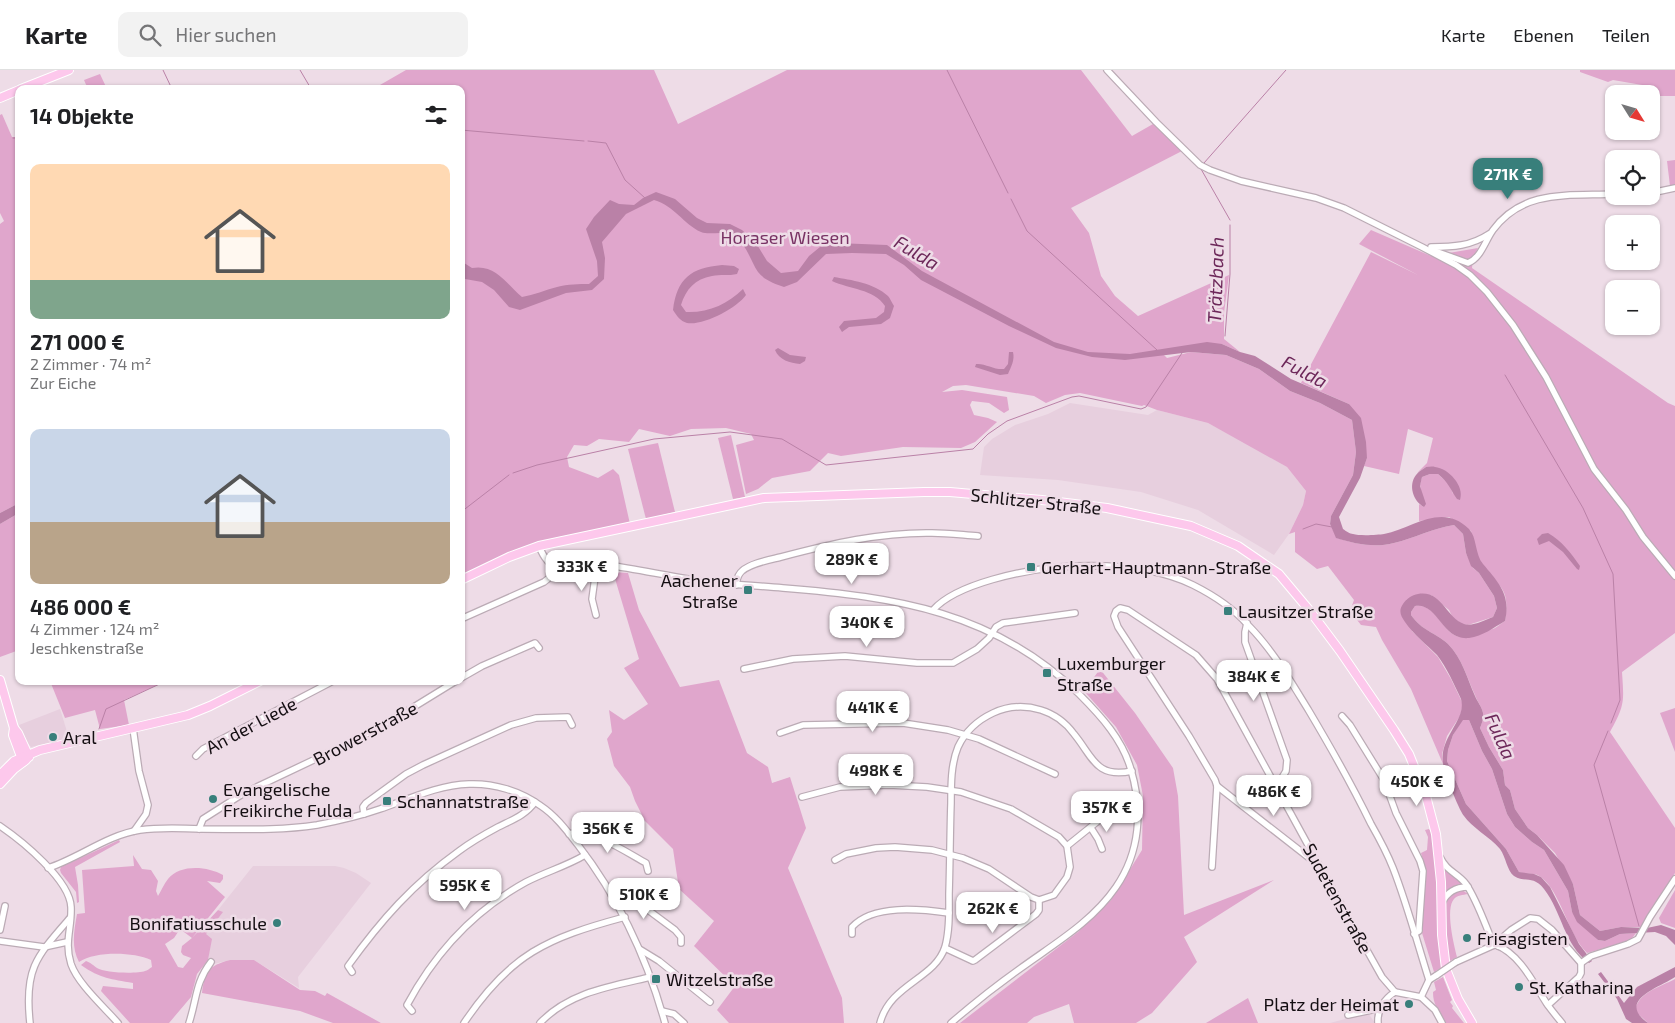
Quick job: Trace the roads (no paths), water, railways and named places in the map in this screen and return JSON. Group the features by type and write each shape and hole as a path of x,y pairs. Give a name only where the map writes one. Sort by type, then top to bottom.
{"main road":[{"path":"30,85 69,70"},
{"path":"0,98 15,91"},
{"name":"Schlitzer Straße","path":"465,578 509,557 539,546 764,498 950,492 1086,504 1191,526 1238,546 1279,574 1310,611 1340,651 1409,754 1430,809 1439,856 1442,935 1448,975 1458,999 1472,1023"},
{"path":"0,680 14,728 18,733 26,758"},
{"path":"0,775 14,761 49,748 188,715 252,685"},
{"path":"0,784 26,758"}],"street":[{"path":"1107,70 1193,160 1205,167 1241,181 1329,203 1424,248 1456,265 1470,275 1487,292 1513,325 1546,377 1594,470 1626,510 1643,537 1675,576"},
{"path":"1660,191 1675,188"},
{"path":"1424,248 1468,263 1480,253 1491,233 1509,212 1526,202 1535,199 1605,195"},
{"path":"1424,248 1467,245 1478,242 1491,233"},
{"path":"736,585 739,574 746,568 824,546 900,535 932,533 978,536"},
{"path":"539,546 546,558 556,567 568,571 594,565 611,565 678,578 865,597 933,610 992,632 1041,661 1084,698 1115,736 1124,751 1132,772 1138,807 1136,835 1128,863 1113,892 1097,910 951,1023"},
{"path":"594,565 595,577 592,599 596,615"},
{"path":"933,610 944,599 997,578 1043,568 1090,566 1154,572 1186,582 1221,602 1247,623 1271,653 1289,679 1346,774 1392,866 1429,980"},
{"path":"465,617 544,582 556,567"},
{"name":"Sudetenstraße","path":"1217,786 1189,736 1118,627 1114,616 1116,610 1120,608 1128,610 1179,643 1196,655 1218,678 1318,865 1378,971 1395,992"},
{"path":"744,669 793,659 844,656 917,663 954,663 977,649 996,627 1003,623 1074,614"},
{"path":"1247,623 1245,642 1286,760 1286,772 1277,786"},
{"path":"465,676 482,666 535,643 540,648"},
{"name":"An der Liede","path":"196,756 203,749 325,685"},
{"name":"Browerstraße","path":"199,829 203,819 237,797 359,738 449,685"},
{"path":"880,1023 885,1010 893,998 934,964 945,948 949,913 951,790 954,761 958,747 965,735 981,719 998,711 1015,707 1038,709 1052,715 1065,724 1078,739 1090,758 1102,769 1115,774 1132,772"},
{"path":"1342,716 1384,780 1396,813 1422,866 1419,931 1414,934"},
{"path":"364,814 366,802 406,774 499,730 522,721 544,717 568,717 572,725"},
{"path":"780,733 803,725 903,722 965,735 994,745 1055,774"},
{"path":"133,728 139,771 148,805 146,814 134,831"},
{"path":"48,868 134,831 165,828 285,829 328,823 364,814 444,788 468,784 500,787 536,802 551,813 585,855 625,917 641,950 665,1023"},
{"path":"802,797 840,787 889,784 951,790 1010,809 1059,837 1067,846 1070,867 1067,877 1054,895 1039,900 1031,897 989,869 950,854 895,847 846,854 835,860"},
{"path":"1217,786 1318,865"},
{"path":"1212,867 1217,786"},
{"path":"352,972 348,966 387,915 417,884 461,849 484,834 525,814 536,802"},
{"path":"1067,846 1108,813"},
{"path":"0,826 48,868 66,890 70,900 68,954 75,972 118,1023"},
{"path":"1091,828 1102,849"},
{"path":"569,834 580,832 603,840 646,863 648,871"},
{"path":"412,1011 407,1005 421,980 444,948 472,919 509,892 536,877 585,855"},
{"path":"1439,856 1447,868 1461,878 1468,887 1496,945 1512,955 1528,973 1562,1023"},
{"path":"1548,1005 1579,977 1582,973 1583,962 1591,956 1628,944 1639,937 1646,923 1675,880"},
{"path":"1442,905 1444,898 1450,892 1457,888 1468,887"},
{"path":"611,894 624,895 636,901 675,930 681,937 681,943"},
{"path":"945,948 972,961 975,960 1036,914 1039,910 1039,900"},
{"path":"0,930 5,906"},
{"path":"852,934 852,927 859,920 878,914 903,910 949,913"},
{"path":"464,1023 495,982 530,953 566,935 625,917"},
{"path":"30,1023 29,984 33,966 44,948 70,918"},
{"path":"1421,997 1429,980 1456,962 1496,945 1510,930 1526,920 1534,918 1541,920 1583,962"},
{"path":"0,941 44,948 68,942"},
{"path":"641,950 659,961 710,1002"},
{"path":"189,1023 195,993 202,974 211,962"},
{"path":"540,1023 555,1010 578,997 603,988 651,976"},
{"path":"1378,1023 1378,1013 1388,998 1395,992 1421,997 1435,1010 1442,1023"},
{"path":"1348,1015 1381,1008"},
{"path":"662,1011 674,1014 684,1023"}],"waterway":[{"path":"163,70 170,85"},
{"path":"300,70 309,85"},
{"path":"947,70 1008,193"},
{"name":"Trätzbach","path":"1204,163 1286,70"},
{"path":"465,130 584,141"},
{"path":"588,141 606,143 625,180 645,198"},
{"name":"Trätzbach","path":"1201,169 1230,220"},
{"path":"1011,199 1027,231 1157,350"},
{"name":"Trätzbach","path":"1225,336 1230,274 1230,225"},
{"path":"513,473 537,465 654,439 730,432 782,439 826,465 973,449 988,434 1007,421 1072,397 1079,396 1141,409 1146,407 1182,353"},
{"path":"1505,375 1583,508 1613,574 1620,700 1611,723"},
{"path":"465,509 509,475"},
{"path":"1303,529 1316,524 1332,527"},
{"path":"99,729 106,709 157,685"},
{"path":"1608,731 1594,765 1639,926"}],"place":[{"name":"Gerhart-Hauptmann-Straße","path":"1031,567"},
{"name":"Aachener Straße","path":"748,590"},
{"name":"Lausitzer Straße","path":"1228,611"},
{"name":"Luxemburger Straße","path":"1047,673"},
{"name":"Aral","path":"53,737"},
{"name":"Evangelische Freikirche Fulda","path":"213,799"},
{"name":"Schannatstraße","path":"387,801"},
{"name":"Bonifatiusschule","path":"277,923"},
{"name":"Frisagisten","path":"1467,938"},
{"name":"Witzelstraße","path":"656,979"},
{"name":"St. Katharina","path":"1519,987"},
{"name":"Platz der Heimat","path":"1409,1004"}],"park label":[{"name":"Horaser Wiesen","path":"785,237"}],"water label":[{"name":"Fulda","path":"917,252"},
{"name":"Fulda","path":"1305,371"},
{"name":"Fulda","path":"1501,736"}]}
